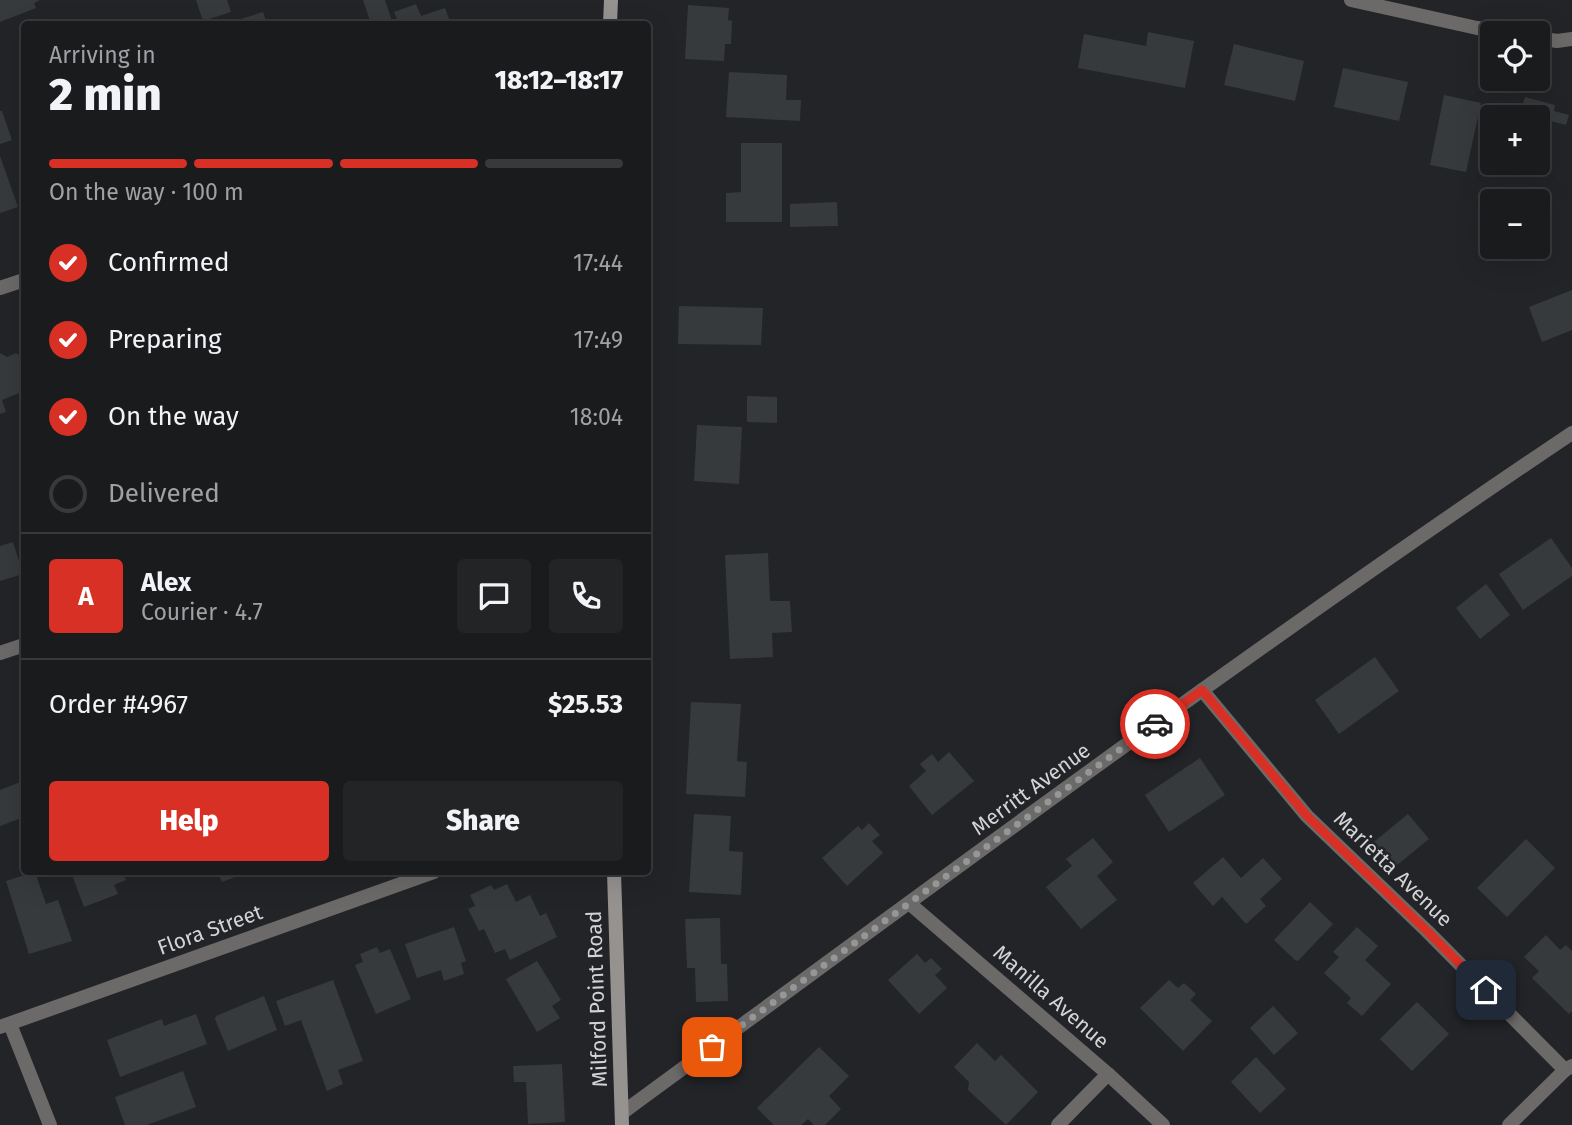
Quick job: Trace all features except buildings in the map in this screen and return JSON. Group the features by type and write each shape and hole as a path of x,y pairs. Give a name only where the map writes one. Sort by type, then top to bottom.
{"main road":[{"path":"610,21 611,0"},
{"name":"Milford Point Road","path":"614,875 622,1119"}],"street":[{"path":"1351,0 1480,28"},
{"path":"1550,40 1572,39"},
{"path":"0,288 21,281"},
{"name":"Merritt Avenue","path":"622,1119 909,903 1202,690 1572,433"},
{"path":"0,653 21,646"},
{"name":"Marietta Avenue","path":"1202,690 1307,816 1568,1068"},
{"name":"Flora Street","path":"5,1025 426,875"},
{"name":"Manilla Avenue","path":"909,903 1108,1074 1163,1125"},
{"path":"5,1025 50,1125"},
{"path":"1510,1125 1568,1068"},
{"path":"1058,1125 1108,1074"}],"way so far":[{"path":"712,1047 1155,724"}],"route":[{"path":"1155,724 1202,690 1307,816 1486,990"}]}
